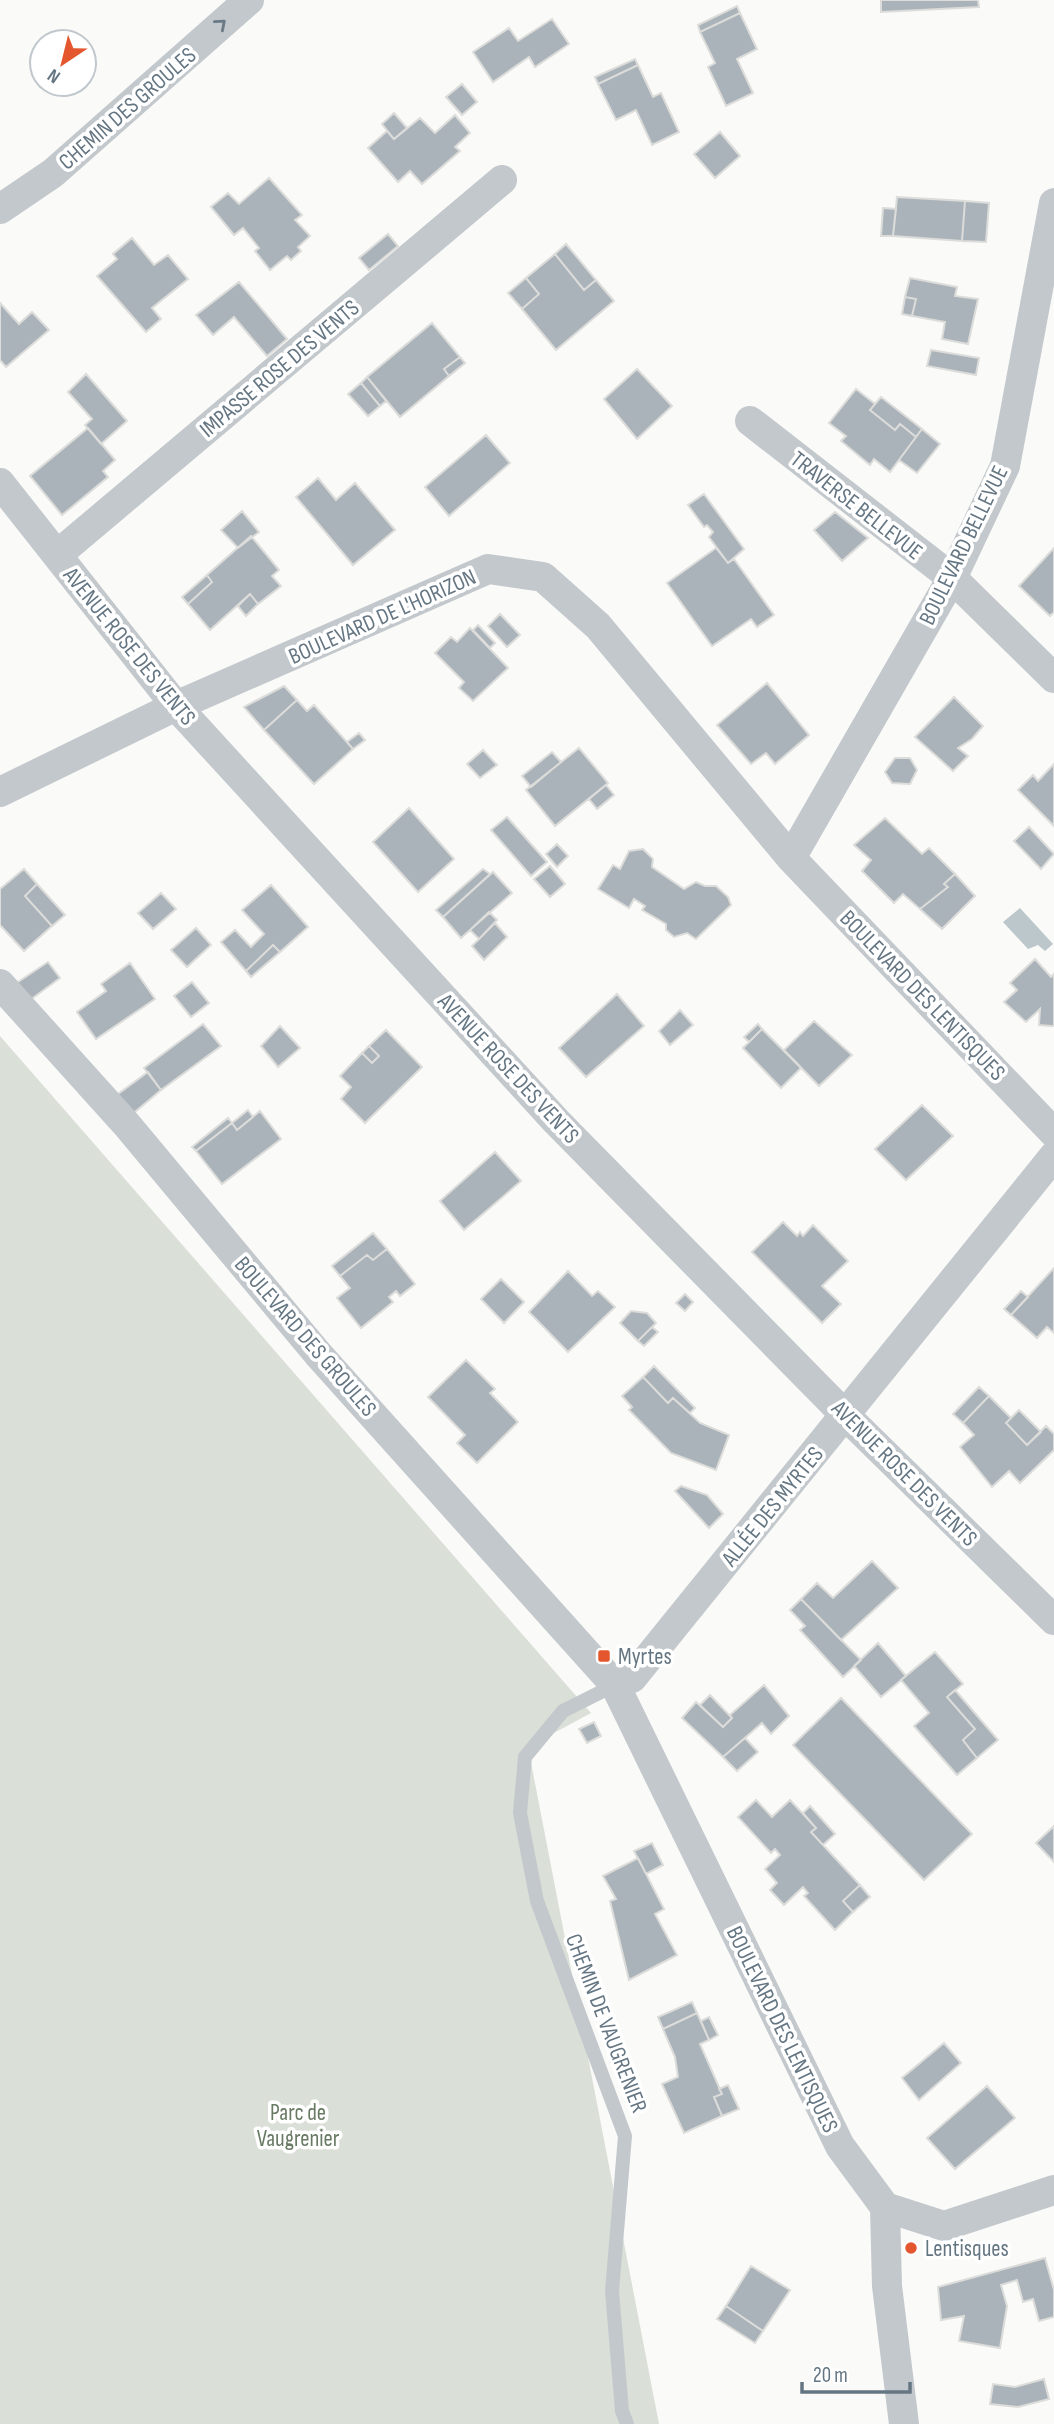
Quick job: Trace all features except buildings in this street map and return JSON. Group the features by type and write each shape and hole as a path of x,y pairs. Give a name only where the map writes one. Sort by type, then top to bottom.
{"street":[{"name":"CHEMIN DES GROULES","path":"0,209 53,173 249,0"},
{"name":"IMPASSE ROSE DES VENTS","path":"57,555 502,180"},
{"name":"BOULEVARD BELLEVUE","path":"791,858 952,578 1004,466 1054,203"},
{"name":"TRAVERSE BELLEVUE","path":"750,421 952,578 1054,678"},
{"name":"AVENUE ROSE DES VENTS","path":"0,482 176,706 556,1121 846,1416 1054,1620"},
{"name":"BOULEVARD DE L'HORIZON","path":"0,792 176,706 488,569 543,577 598,626 791,858"},
{"name":"BOULEVARD DES LENTISQUES","path":"791,858 1054,1133"},
{"name":"BOULEVARD DES GROULES","path":"0,984 127,1125 318,1354 615,1685"},
{"name":"ALLÉE DES MYRTES","path":"615,1685 632,1678 1054,1156"},
{"name":"BOULEVARD DES LENTISQUES","path":"615,1685 840,2146 885,2207"},
{"path":"904,2424 887,2286 885,2207 944,2227 1054,2190"}],"lane":[{"name":"CHEMIN DE VAUGRENIER","path":"615,1685 563,1712 525,1757 520,1813 537,1901 625,2136 612,2291 622,2411 627,2424"}],"green space":[{"name":"Parc de Vaugrenier","path":"0,1036 591,1713 528,1747 659,2424 0,2424"}],"shaded area":[{"path":"1020,908 1053,944 1045,951 1038,945 1028,949 1003,922"}],"place":[{"name":"Myrtes","path":"604,1656"},
{"name":"Lentisques","path":"911,2248"}]}
